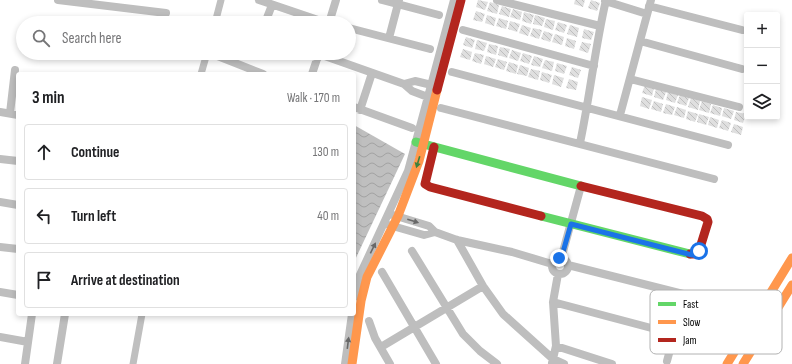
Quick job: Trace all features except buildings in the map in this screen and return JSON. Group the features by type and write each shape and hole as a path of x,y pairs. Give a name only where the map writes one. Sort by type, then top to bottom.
{"main road":[{"path":"357,299 393,215 415,172 420,143 435,86 455,30 461,0"},
{"path":"420,143 434,146 581,186 702,216 707,219 708,222 699,251 692,255 425,184 434,146"},
{"path":"772,290 792,258"},
{"path":"782,301 792,285"},
{"path":"352,364 353,322"},
{"path":"727,364 733,354"},
{"path":"743,364 749,354"}],"street":[{"path":"58,0 166,13"},
{"path":"259,0 306,16"},
{"path":"330,16 336,0"},
{"path":"382,0 399,2 439,15"},
{"path":"454,0 455,30 594,66"},
{"path":"497,0 600,26"},
{"path":"580,143 588,107 600,26 606,1 649,6 742,30"},
{"path":"389,38 399,2"},
{"path":"268,16 272,5"},
{"path":"620,115 649,6"},
{"path":"356,30 430,49"},
{"path":"640,41 742,69"},
{"path":"228,60 258,72"},
{"path":"313,72 317,60"},
{"path":"334,60 404,84 412,91 432,99"},
{"path":"0,112 14,114 15,70"},
{"path":"452,72 620,115 728,145"},
{"path":"372,73 357,109 412,128"},
{"path":"630,79 739,107"},
{"path":"404,84 415,81 435,86"},
{"path":"441,108 714,178"},
{"path":"0,159 16,161"},
{"path":"561,259 581,186"},
{"path":"0,202 16,205"},
{"path":"393,215 429,226 435,232 457,240 512,252 552,264"},
{"path":"389,225 424,235 435,232"},
{"path":"457,240 482,286 496,306 513,325 552,362 564,364"},
{"path":"0,247 16,249"},
{"path":"412,251 448,307 463,334 471,343 497,364"},
{"path":"552,264 555,260 561,259 566,261 568,265 667,290"},
{"path":"552,264 553,271 558,274 566,272 568,265"},
{"path":"382,272 436,364"},
{"path":"552,362 556,346 553,302 558,274"},
{"path":"381,347 482,286"},
{"path":"0,292 16,295"},
{"path":"553,302 650,328"},
{"path":"25,364 32,316"},
{"path":"57,364 65,316"},
{"path":"369,321 390,364"},
{"path":"345,364 353,322"},
{"path":"0,337 28,342"},
{"path":"556,346 612,364"},
{"path":"667,361 669,354"}],"water":[{"path":"356,126 405,154 356,258"}],"waterway":[{"path":"217,16 221,0"},
{"path":"202,72 205,60"},
{"path":"133,364 142,316"}],"traffic: fast":[{"path":"416,142 581,186"},
{"path":"541,216 690,254"}],"traffic: slow":[{"path":"352,364 361,301 367,277 398,216 419,161 437,90"},
{"path":"772,290 792,258"},
{"path":"782,301 792,285"},
{"path":"727,364 733,354"},
{"path":"743,364 749,354"}],"traffic: jam":[{"path":"437,90 461,0"},
{"path":"434,147 425,184 430,187 541,216"},
{"path":"581,186 702,216 707,219 708,222 699,251 696,254 690,254"}],"route":[{"path":"559,258 561,259 571,224 692,255 699,251"}]}
